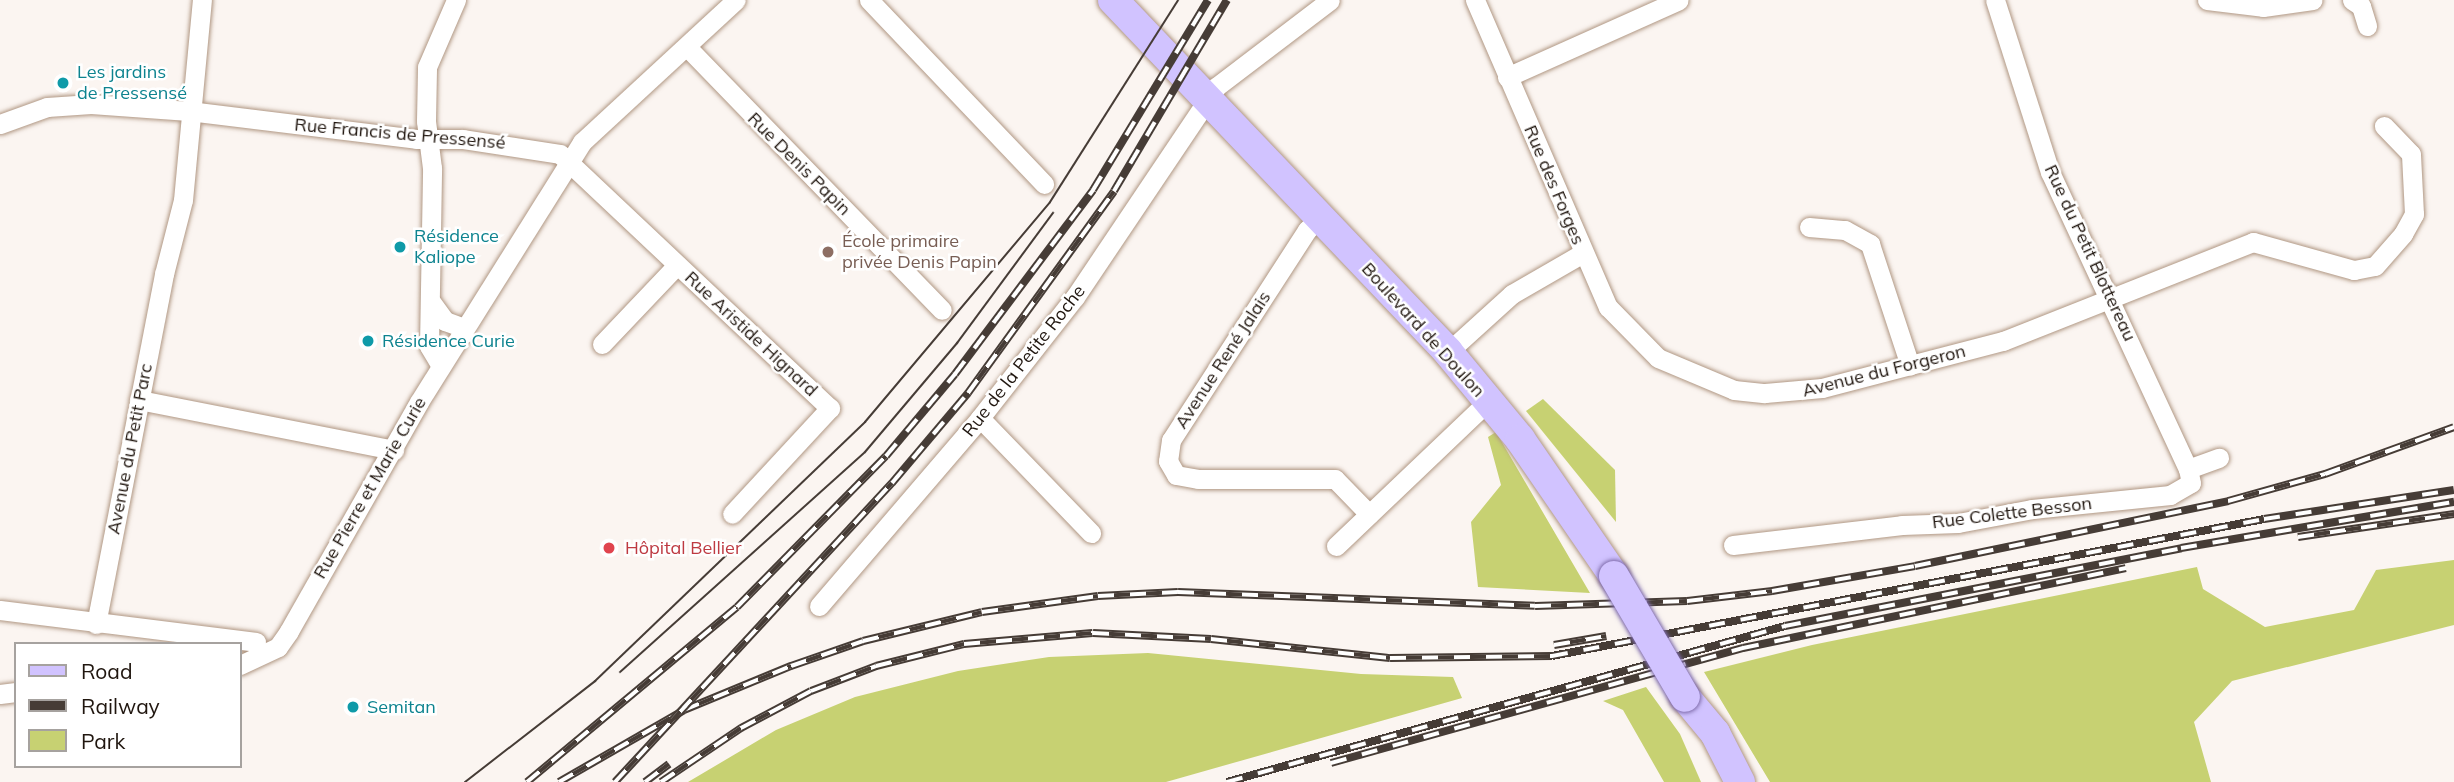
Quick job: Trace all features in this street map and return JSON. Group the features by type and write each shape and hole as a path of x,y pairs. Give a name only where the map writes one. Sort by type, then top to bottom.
{"main road":[{"name":"Boulevard de Doulon","path":"1116,1 1448,352 1550,479 1614,576 1685,696"},
{"path":"1685,696 1723,782"},
{"path":"1685,696 1715,733 1740,782"}],"street":[{"name":"Avenue du Petit Parc","path":"96,624 164,274 183,200 189,111 202,0"},
{"path":"441,366 429,346 432,303 432,168 427,139 427,67 456,0"},
{"path":"569,160 586,136 736,0"},
{"path":"869,0 1044,184"},
{"name":"Rue de la Petite Roche","path":"819,606 980,418 1075,297 1207,99 1233,71 1330,0"},
{"name":"Rue des Forges","path":"1448,352 1512,294 1583,253 1475,0"},
{"path":"1507,77 1679,0"},
{"name":"Rue du Petit Blottereau","path":"1995,0 2050,172 2113,300 2188,469"},
{"path":"2207,0 2263,7 2313,0"},
{"path":"2352,0 2361,6 2367,26"},
{"name":"Rue Denis Papin","path":"687,47 942,310"},
{"name":"Rue Francis de Pressensé","path":"0,124 47,107 92,104 189,111 427,139 536,147 569,160"},
{"name":"Avenue du Forgeron","path":"1583,253 1608,307 1627,331 1658,358 1705,381 1734,390 1793,393 2003,341 2113,300 2253,242 2354,270 2375,266 2403,234 2414,214 2411,154 2384,126"},
{"name":"Rue Aristide Hignard","path":"569,160 830,408 732,514"},
{"name":"Rue Pierre et Marie Curie","path":"251,655 278,647 289,631 441,366 569,160"},
{"name":"Avenue René Jalais","path":"1320,218 1307,230 1171,440 1168,461 1176,475 1198,479 1335,479 1369,514"},
{"path":"1809,227 1845,230 1870,244 1910,366"},
{"path":"602,344 677,265"},
{"path":"432,303 445,321 464,328"},
{"path":"139,400 394,450"},
{"path":"1336,546 1488,401"},
{"path":"980,418 1091,533"},
{"path":"2188,469 2218,458"},
{"name":"Rue Colette Besson","path":"1733,545 1902,525 1958,523 2032,509 2170,495 2192,483 2188,469"},
{"path":"0,610 96,624 135,637 167,642"}],"green space":[{"path":"1543,399 1615,470 1616,522 1526,411"},
{"path":"1496,432 1590,593 1478,587 1471,522 1501,485 1488,437"},
{"path":"2454,560 2454,625 2232,681 2194,722 2211,782 1770,782 1704,672 1812,645 2197,567 2203,589 2265,627 2354,610 2376,570"},
{"path":"1148,653 1361,674 1453,677 1462,698 1166,782 688,782 776,730 855,697 958,671 1049,657"},
{"path":"1646,687 1680,734 1701,782 1664,782 1623,710 1603,701"}],"tram line":[{"path":"465,782 595,681 865,422 1050,202 1178,0"},
{"path":"620,672 865,452 957,343 1053,213"}],"railway":[{"path":"527,782 737,607 886,456 955,374 1093,190 1208,0"},
{"path":"615,782 892,483 968,393 1114,191 1227,0"},
{"path":"559,782 684,710 791,666 863,641 982,612 1098,596 1178,592 1535,606 1687,601 1772,591 1915,566 2228,501 2325,474 2454,427"},
{"path":"661,782 741,728 811,691 876,666 964,644 1093,633 1211,639 1390,658 1552,656 2264,519 2454,490"},
{"path":"1227,782 1785,626 2181,548 2454,502"},
{"path":"2298,537 2454,514"},
{"path":"1331,763 1743,648 2126,568"},
{"path":"1554,645 1606,636"},
{"path":"645,782 669,764"}],"place":[{"name":"Les jardins de Pressensé","path":"63,83"},
{"name":"Résidence Kaliope","path":"400,247"},
{"name":"École primaire privée Denis Papin","path":"828,252"},
{"name":"Résidence Curie","path":"368,341"},
{"name":"Hôpital Bellier","path":"609,548"},
{"name":"Semitan","path":"353,707"}]}
